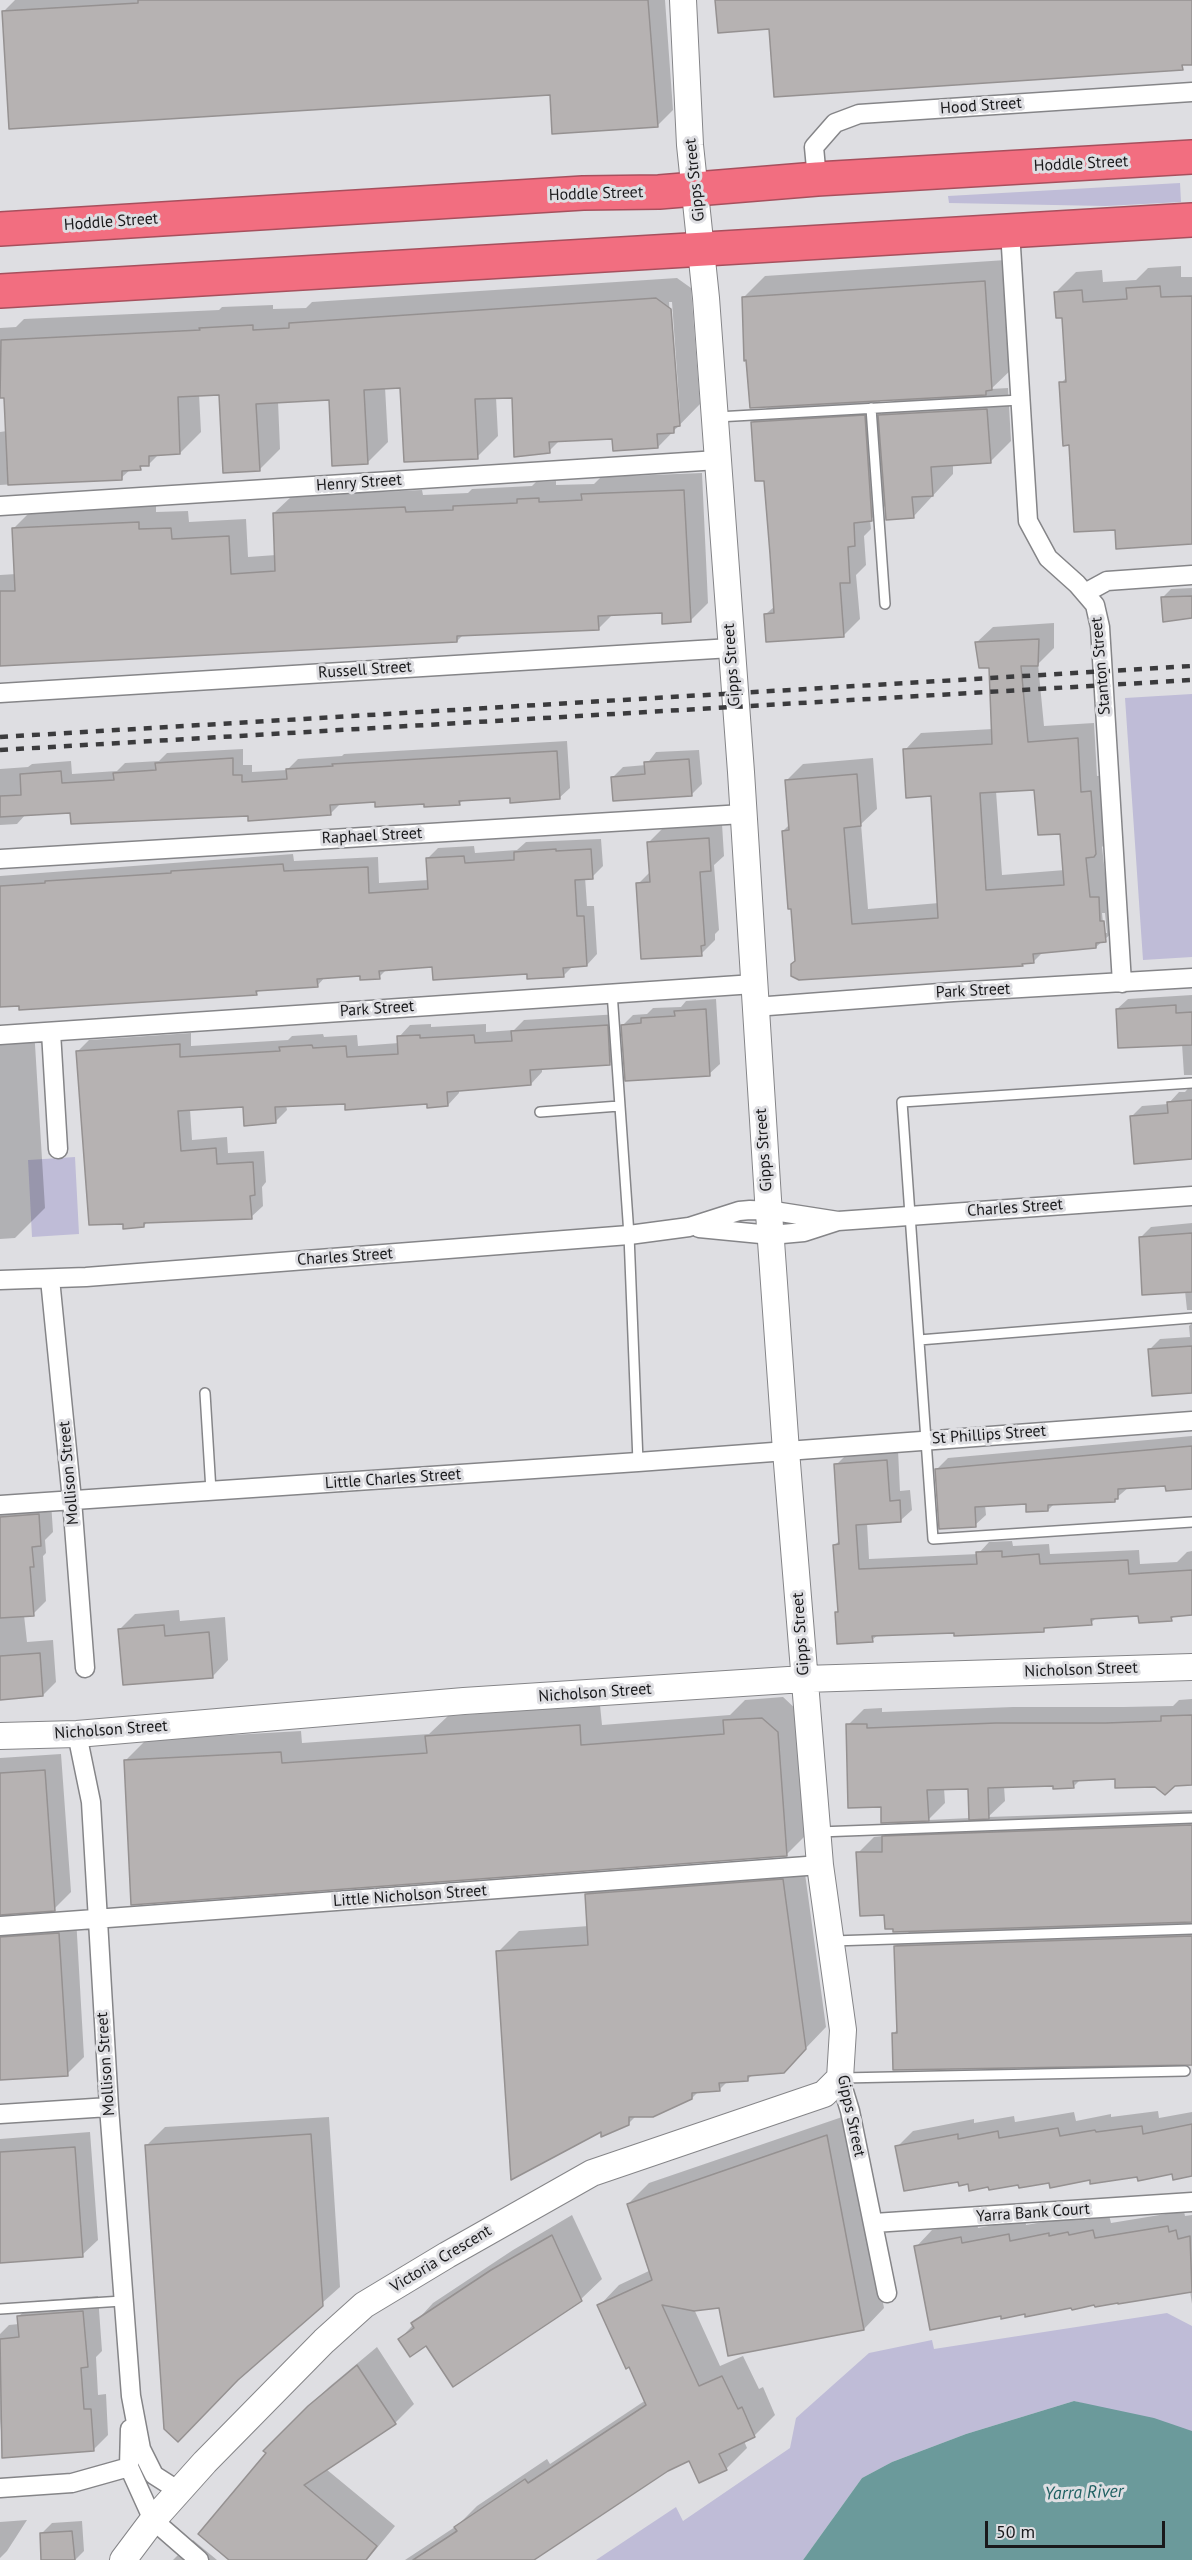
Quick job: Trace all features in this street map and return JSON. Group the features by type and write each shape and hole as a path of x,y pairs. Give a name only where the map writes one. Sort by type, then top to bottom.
{"highway":[{"name":"Hoddle Street","path":"0,229 583,193 695,189 817,179 1192,157"},
{"path":"0,291 1192,220"}],"street":[{"name":"Gipps Street","path":"683,0 690,145 702,250 718,460 786,1451 819,1865 843,2030 840,2078 844,2085 887,2293"},
{"name":"Hood Street","path":"817,179 814,147 836,123 859,114 1192,92"},
{"name":"Stanton Street","path":"1010,231 1028,521 1048,558 1095,605 1100,627 1122,983"},
{"name":"Henry Street","path":"0,506 718,460"},
{"path":"1085,593 1107,581 1192,575"},
{"name":"Russell Street","path":"0,693 731,648"},
{"name":"Raphael Street","path":"0,859 743,814"},
{"name":"Park Street","path":"0,1035 612,992 754,995 941,993 1192,978"},
{"path":"51,1032 58,1149"},
{"name":"Charles Street","path":"0,1280 50,1279 629,1235 689,1227 739,1211 770,1223 838,1221 1192,1196"},
{"name":"Mollison Street","path":"50,1279 72,1500 84,1668"},
{"name":"St Phillips Street","path":"786,1451 1192,1421"},
{"name":"Little Charles Street","path":"0,1504 786,1451"},
{"name":"Nicholson Street","path":"0,1736 77,1734 464,1701 804,1679 1192,1667"},
{"name":"Mollison Street","path":"77,1734 91,1802 122,2301 131,2396 141,2449 145,2458 154,2475 179,2491"},
{"name":"Little Nicholson Street","path":"0,1926 819,1865"},
{"name":"Victoria Crescent","path":"123,2560 153,2520 179,2491 281,2384 364,2305 447,2254 592,2173 824,2094 840,2078"},
{"path":"0,2114 109,2107"},
{"name":"Yarra Bank Court","path":"874,2223 1192,2202"},
{"name":"Mollison Street","path":"131,2396 129,2467 153,2520"},
{"path":"0,2488 72,2483 129,2467"},
{"path":"153,2520 199,2560"}],"lane":[{"path":"714,417 1020,400"},
{"path":"871,408 885,604"},
{"path":"612,992 629,1235 638,1462"},
{"path":"1192,1083 902,1101 933,1539 1192,1522"},
{"path":"540,1112 619,1106"},
{"path":"919,1340 1192,1318"},
{"path":"205,1393 211,1491"},
{"path":"817,1832 1192,1818"},
{"path":"831,1941 1192,1929"},
{"path":"840,2078 1185,2071"},
{"path":"0,2309 122,2301"}],"shaded area":[{"path":"1180,183 1181,202 1106,206 949,203 948,196"},
{"path":"1192,694 1192,957 1143,960 1125,698"},
{"path":"75,1157 79,1234 32,1237 28,1160"},
{"path":"1167,2313 1192,2326 1192,2433 1074,2401 966,2434 892,2462 862,2478 803,2560 596,2560 676,2507 683,2521 790,2448 796,2418 869,2353 932,2340 934,2349"}],"water":[{"name":"Yarra River","path":"1074,2401 1154,2418 1192,2431 1192,2560 803,2560 862,2478 892,2462 966,2434"}],"building":[{"path":"138,0 648,0 658,127 552,134 550,95 9,129 2,11 138,3"},
{"path":"715,0 1192,0 1192,65 1182,65 1183,70 774,97 769,29 718,33"},
{"path":"985,281 992,390 986,391 986,395 750,408 746,360 744,361 742,297"},
{"path":"1160,286 1161,297 1192,296 1192,544 1116,549 1115,530 1074,532 1069,445 1063,446 1059,382 1066,382 1062,318 1056,318 1054,292 1082,290 1083,302 1127,299 1126,288"},
{"path":"656,298 671,309 680,426 674,427 674,433 657,434 658,448 613,451 612,439 549,442 550,453 514,457 512,398 475,399 478,459 404,462 400,388 364,390 368,464 332,466 329,400 256,404 260,471 223,473 219,395 178,397 180,454 149,456 149,466 140,466 141,470 122,471 122,480 8,485 4,398 0,398 1,340 200,330 199,328 253,325 253,330 289,328 289,323"},
{"path":"987,409 991,463 931,467 933,496 912,497 914,518 886,520 878,415"},
{"path":"865,415 872,521 854,523 855,546 848,547 850,583 840,583 844,637 766,642 764,614 774,613 770,554 764,481 755,481 751,422"},
{"path":"684,490 691,622 662,624 662,613 598,616 599,630 457,636 457,642 0,666 0,591 15,591 12,528 139,522 139,529 171,528 172,539 229,536 231,574 275,571 273,513 405,507 406,512 453,510 453,506 517,503 517,499 539,498 539,502 582,500 581,494"},
{"path":"1192,596 1192,618 1163,622 1161,597"},
{"path":"1039,639 1038,666 1021,666 1028,742 1078,738 1081,792 1091,791 1096,854 1094,857 1086,858 1090,897 1099,897 1100,921 1104,921 1106,942 1096,943 1096,948 1033,954 1034,963 1022,964 1023,966 799,980 791,976 791,964 795,961 782,831 789,830 785,780 857,774 861,826 844,828 852,924 938,918 931,796 906,798 903,749 992,744 989,668 979,668 975,642","holes":["1034,790 1038,835 1060,834 1064,885 986,890 980,793"]},
{"path":"557,751 560,799 510,803 510,798 459,801 460,805 424,807 424,804 375,807 375,802 330,805 331,815 248,821 248,816 71,824 70,813 0,817 0,796 21,795 20,774 61,771 62,783 114,780 113,773 156,770 155,763 233,758 233,775 242,775 242,782 287,779 286,769 333,766 332,764"},
{"path":"689,759 692,796 613,801 611,777 645,774 644,762"},
{"path":"709,838 711,871 700,872 705,945 701,946 702,956 641,959 636,883 650,882 647,842"},
{"path":"556,849 556,851 591,849 593,879 575,880 577,916 584,916 587,966 563,968 564,977 527,979 527,974 433,980 432,967 379,971 380,979 360,980 360,976 317,979 318,987 256,991 257,995 19,1010 19,1006 0,1007 0,886 283,864 284,871 368,867 369,893 428,889 426,858 464,856 465,863 514,860 514,852"},
{"path":"1176,1005 1176,1013 1192,1012 1192,1045 1118,1048 1116,1009"},
{"path":"706,1009 710,1076 625,1081 621,1025 641,1023 641,1018 675,1016 674,1011"},
{"path":"608,1025 610,1065 530,1070 531,1085 447,1092 448,1106 427,1108 427,1104 345,1110 345,1104 275,1107 276,1123 244,1126 243,1107 178,1111 181,1151 216,1148 217,1164 253,1162 255,1195 250,1196 252,1219 144,1223 144,1227 123,1229 123,1224 89,1225 76,1051 180,1044 180,1057 280,1051 279,1047 312,1045 313,1048 346,1046 347,1057 398,1054 397,1036 420,1035 420,1038 474,1035 475,1043 512,1041 511,1031"},
{"path":"1192,1100 1192,1159 1134,1164 1130,1116 1168,1113 1167,1102"},
{"path":"1192,1233 1192,1292 1142,1295 1139,1237"},
{"path":"1192,1346 1192,1393 1152,1396 1148,1349"},
{"path":"1192,1446 1192,1489 1166,1491 1165,1486 1118,1489 1118,1499 1115,1499 1115,1502 1048,1505 1048,1511 1026,1512 1026,1504 975,1507 976,1527 939,1529 935,1469"},
{"path":"887,1460 890,1501 900,1500 901,1522 856,1525 859,1569 977,1564 976,1552 1002,1551 1002,1557 1039,1554 1040,1564 1128,1560 1129,1574 1192,1570 1192,1615 1171,1617 1172,1621 1139,1623 1138,1616 1091,1619 1092,1625 1044,1628 1044,1632 954,1636 954,1633 872,1636 873,1642 837,1644 835,1612 838,1612 833,1545 839,1544 834,1464"},
{"path":"39,1514 41,1546 32,1547 34,1567 30,1567 34,1616 0,1618 0,1517"},
{"path":"164,1625 165,1636 209,1632 213,1678 123,1685 118,1629"},
{"path":"40,1653 43,1696 0,1700 0,1656"},
{"path":"1192,1715 1192,1785 1175,1786 1165,1795 1155,1787 1115,1788 1115,1779 1073,1781 1074,1788 1053,1789 1053,1786 988,1788 989,1819 969,1820 968,1789 927,1790 929,1821 881,1823 881,1807 848,1808 846,1724 867,1724 867,1728 996,1723 1106,1723 1161,1721 1161,1716"},
{"path":"762,1718 778,1732 787,1856 131,1905 124,1760 281,1752 282,1763 427,1753 425,1736 580,1725 581,1745 724,1734 723,1720"},
{"path":"45,1770 55,1911 0,1915 0,1773"},
{"path":"1192,1825 1192,1922 893,1932 893,1929 885,1929 884,1915 860,1916 856,1852 882,1852 882,1836"},
{"path":"783,1879 806,2049 784,2073 748,2076 748,2081 719,2083 720,2091 692,2093 692,2099 653,2117 629,2117 629,2125 601,2137 601,2132 511,2180 496,1951 588,1945 585,1894"},
{"path":"59,1933 68,2076 0,2080 0,1937"},
{"path":"1192,1936 1192,2065 893,2070 892,2033 897,2033 894,1946"},
{"path":"1192,2124 1192,2176 1173,2180 1172,2174 1138,2181 1137,2177 1090,2184 1090,2180 1050,2188 1049,2183 989,2190 988,2187 969,2191 968,2184 959,2186 958,2182 904,2191 895,2146 958,2134 958,2139 998,2131 999,2138 1058,2128 1060,2136 1142,2126 1143,2134"},
{"path":"311,2134 323,2306 238,2380 178,2442 164,2429 145,2145"},
{"path":"827,2135 864,2330 728,2356 719,2308 694,2311 662,2305 699,2386 722,2376 738,2409 742,2407 755,2437 719,2454 727,2470 699,2483 689,2461 668,2471 534,2560 413,2560 457,2531 454,2527 525,2479 528,2483 646,2405 629,2367 626,2369 597,2305 652,2280 627,2204"},
{"path":"75,2147 83,2257 0,2263 0,2152"},
{"path":"1168,2226 1169,2232 1176,2230 1178,2239 1190,2236 1192,2292 1118,2304 1095,2307 1094,2305 1072,2310 1071,2308 1025,2317 1025,2314 1001,2319 1001,2316 930,2330 914,2246 961,2237 962,2243 1009,2234 1010,2241 1049,2233 1049,2236 1068,2232 1069,2235 1093,2230 1095,2238"},
{"path":"552,2235 582,2301 453,2387 426,2346 410,2357 398,2339 414,2328 411,2323 491,2270"},
{"path":"83,2311 88,2367 81,2368 84,2409 91,2409 94,2451 2,2458 0,2339 19,2337 17,2316"},
{"path":"357,2365 396,2424 304,2485 377,2546 366,2560 229,2560 198,2534 266,2453 263,2451 308,2406"},
{"path":"72,2531 75,2560 41,2560 40,2533"}],"railway":[{"path":"0,737 1192,666"},
{"path":"0,750 1192,680"}]}
